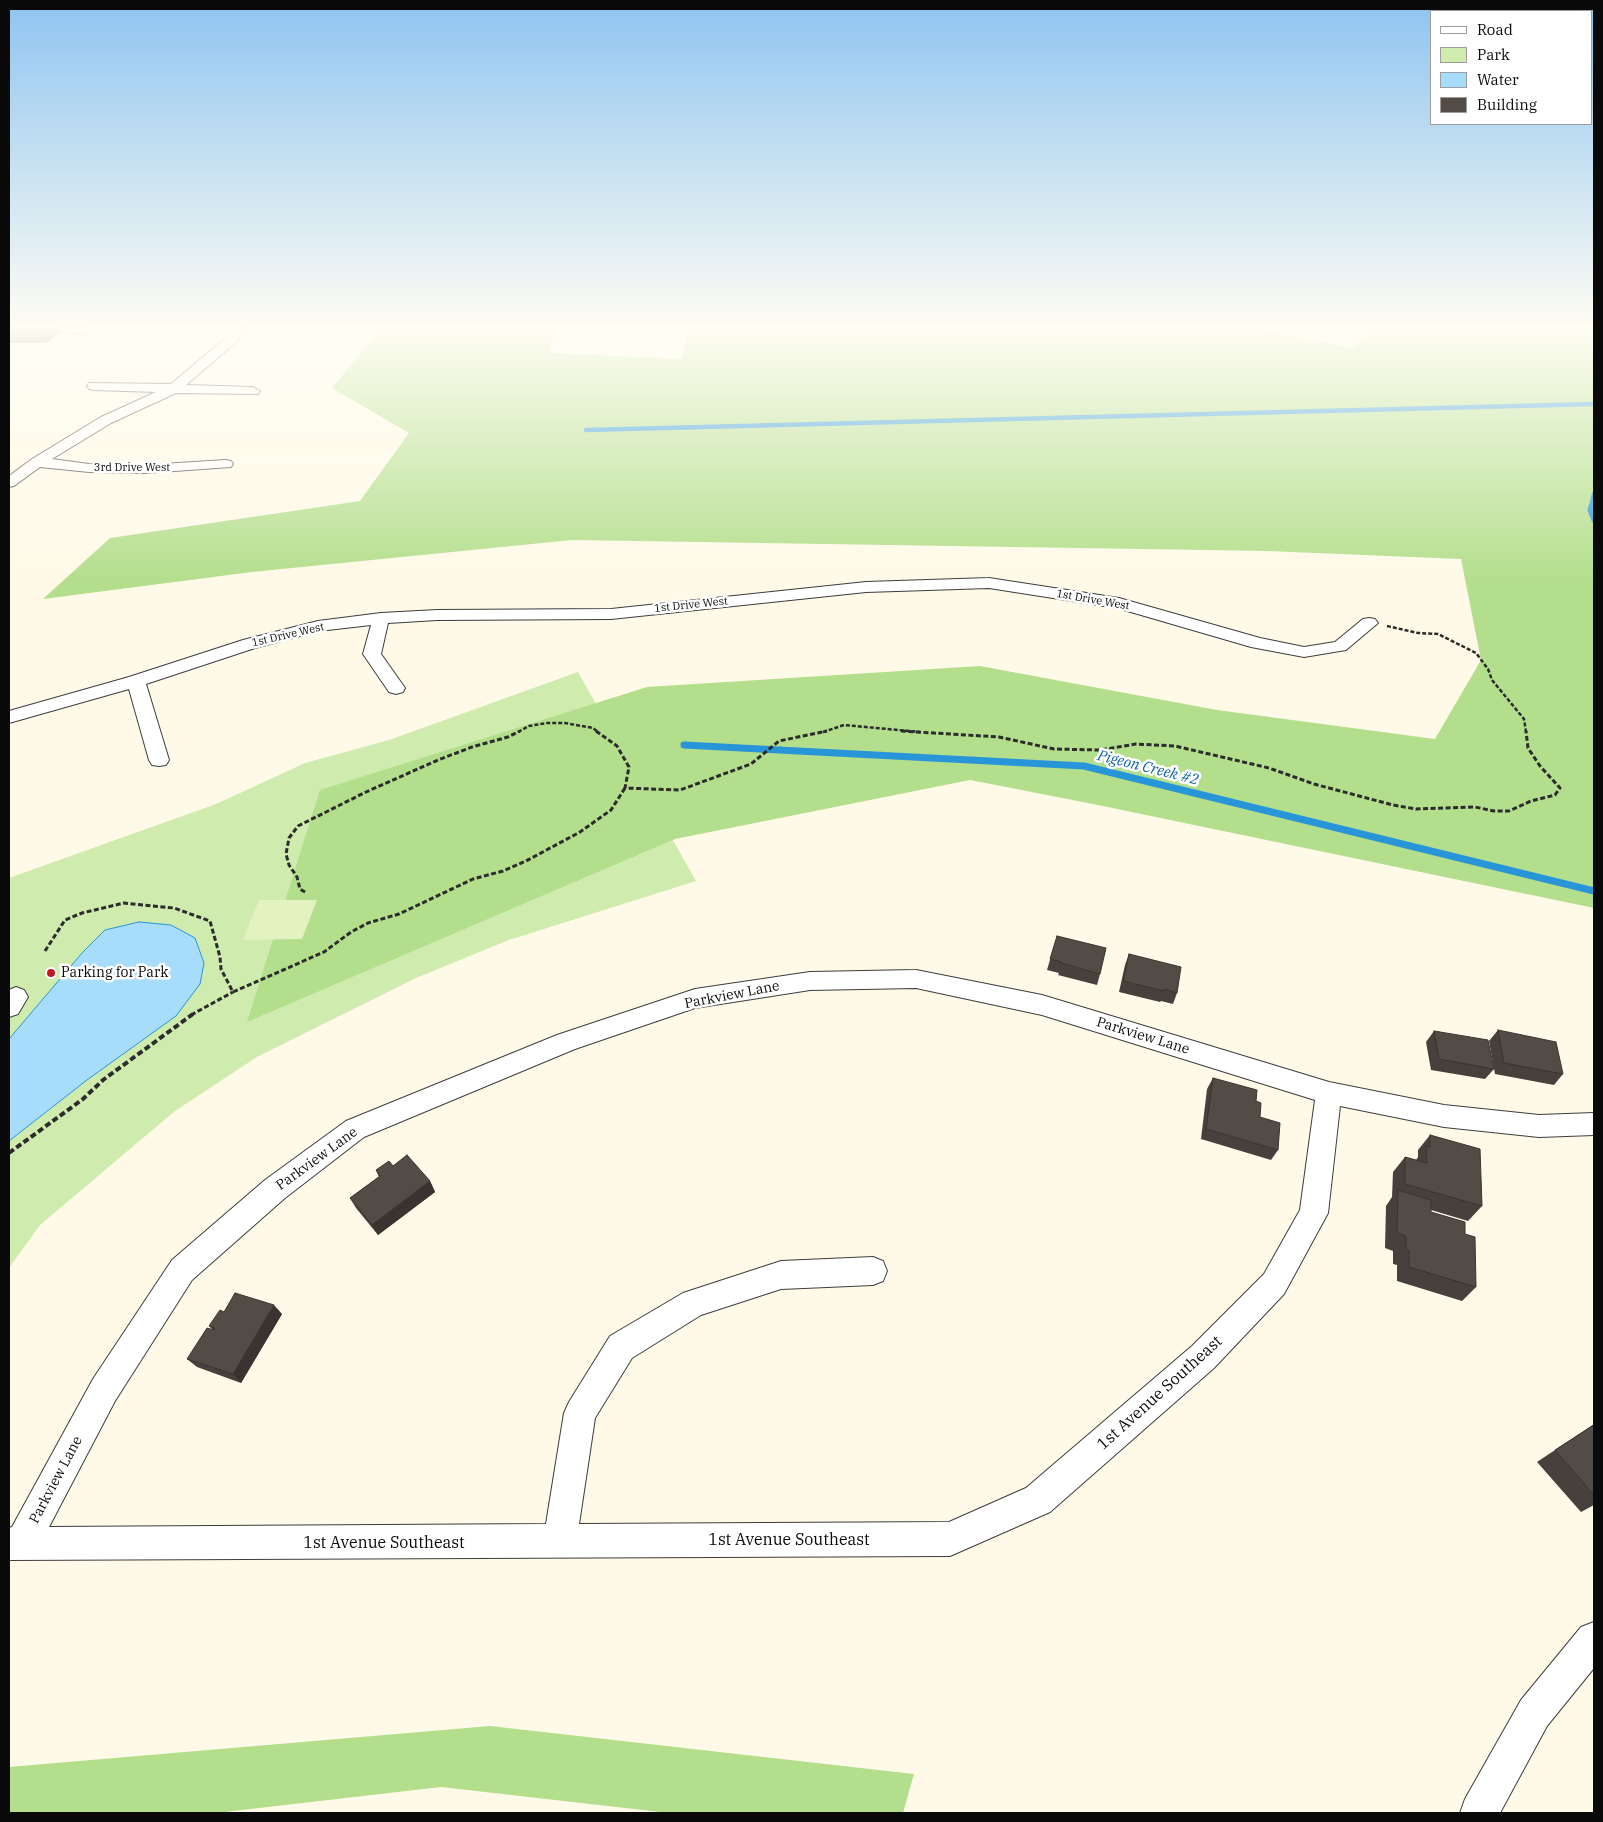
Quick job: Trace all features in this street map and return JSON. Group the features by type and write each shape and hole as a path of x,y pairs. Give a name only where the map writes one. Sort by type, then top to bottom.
{"street":[{"path":"9,483 37,462 106,420 121,413"},
{"name":"3rd Drive West","path":"37,462 89,468 146,469 226,464"},
{"name":"1st Drive West","path":"9,718 136,681 258,642 318,626 381,618 437,615 611,614 866,587 989,584 1119,603 1257,643 1304,652 1340,646 1369,623"},
{"path":"381,618 372,654 396,688"},
{"path":"136,681 159,760"},
{"name":"Parkview Lane","path":"15,1544 104,1390 182,1270 275,1189 355,1129 566,1042 695,999 810,981 916,979 1042,1005 1329,1093 1444,1116 1539,1126 1594,1124"},
{"name":"1st Avenue Southeast","path":"15,1544 950,1539 1038,1500 1203,1357 1274,1284 1314,1213 1329,1093"},
{"path":"560,1542 580,1414 621,1347 693,1303 781,1275 873,1271"},
{"path":"1479,1813 1534,1713 1594,1640"}],"path":[{"path":"625,788 680,790 751,764 779,741 816,734 844,725 999,737 1045,748 1100,750 1153,744 1176,746 1269,768 1314,784 1393,805 1416,809 1475,807 1494,811 1509,811 1531,800 1555,795 1560,788 1540,766 1528,748 1524,720 1492,680 1488,669 1476,653 1438,634 1418,633 1369,623"},
{"path":"9,1153 83,1099 103,1080 173,1027 207,1005 233,992 258,984 324,952 351,932 368,923 399,914 473,879 503,871 580,832 611,810 619,800 625,788 629,767 616,746 593,728 566,723 529,726 508,737 472,747 349,800 298,826 289,838 286,854 289,865 297,877 300,889 305,892"},
{"path":"45,951 65,920 82,914 124,903 174,908 210,921 220,957 221,969 233,992"}],"green space":[{"path":"375,413 1594,413 1594,908 970,780 675,839 247,1022 320,790 647,687 980,666 1217,710 1435,739 1481,660 1461,559 1268,551 572,540 252,572 43,599 110,538 360,501 409,433"},
{"path":"578,672 696,881 509,940 416,978 257,1057 175,1111 40,1225 9,1268 9,878 216,804 305,763 389,740"},
{"path":"259,900 317,900 302,939 243,940"},
{"path":"490,1726 914,1774 903,1813 669,1813 441,1787 216,1813 9,1813 9,1767"}],"water":[{"path":"139,922 171,925 195,938 204,963 200,984 176,1016 87,1080 9,1141 9,1039 82,953 105,930"}],"building":[{"path":"1057,936 1106,948 1100,974 1050,959"},
{"path":"1129,954 1181,967 1177,993 1123,981"},
{"path":"1498,1030 1556,1042 1563,1074 1504,1063"},
{"path":"1434,1031 1488,1040 1494,1069 1439,1059"},
{"path":"1213,1078 1257,1090 1256,1101 1261,1103 1260,1117 1280,1123 1278,1150 1206,1129"},
{"path":"1430,1135 1480,1149 1482,1206 1405,1184 1405,1157 1427,1163 1426,1146 1430,1147"},
{"path":"407,1155 430,1181 372,1225 350,1198 380,1176 376,1170 389,1161 393,1166"},
{"path":"1398,1190 1431,1200 1431,1212 1465,1222 1465,1234 1475,1237 1476,1287 1409,1267 1409,1251 1406,1250 1406,1236 1397,1233"},
{"path":"235,1293 274,1305 233,1374 187,1359 207,1328 214,1330 215,1328 209,1326 220,1310 224,1312"},
{"path":"1594,1425 1594,1495 1555,1450"}],"waterway":[{"path":"586,430 1244,413"},
{"name":"Pigeon Creek #2","path":"1591,507 1594,494"},
{"name":"Pigeon Creek #2","path":"1591,506 1590,510 1594,520"},
{"name":"Pigeon Creek #2","path":"684,745 1084,766 1594,891"}],"place":[{"name":"Parking for Park","path":"51,973"}]}
